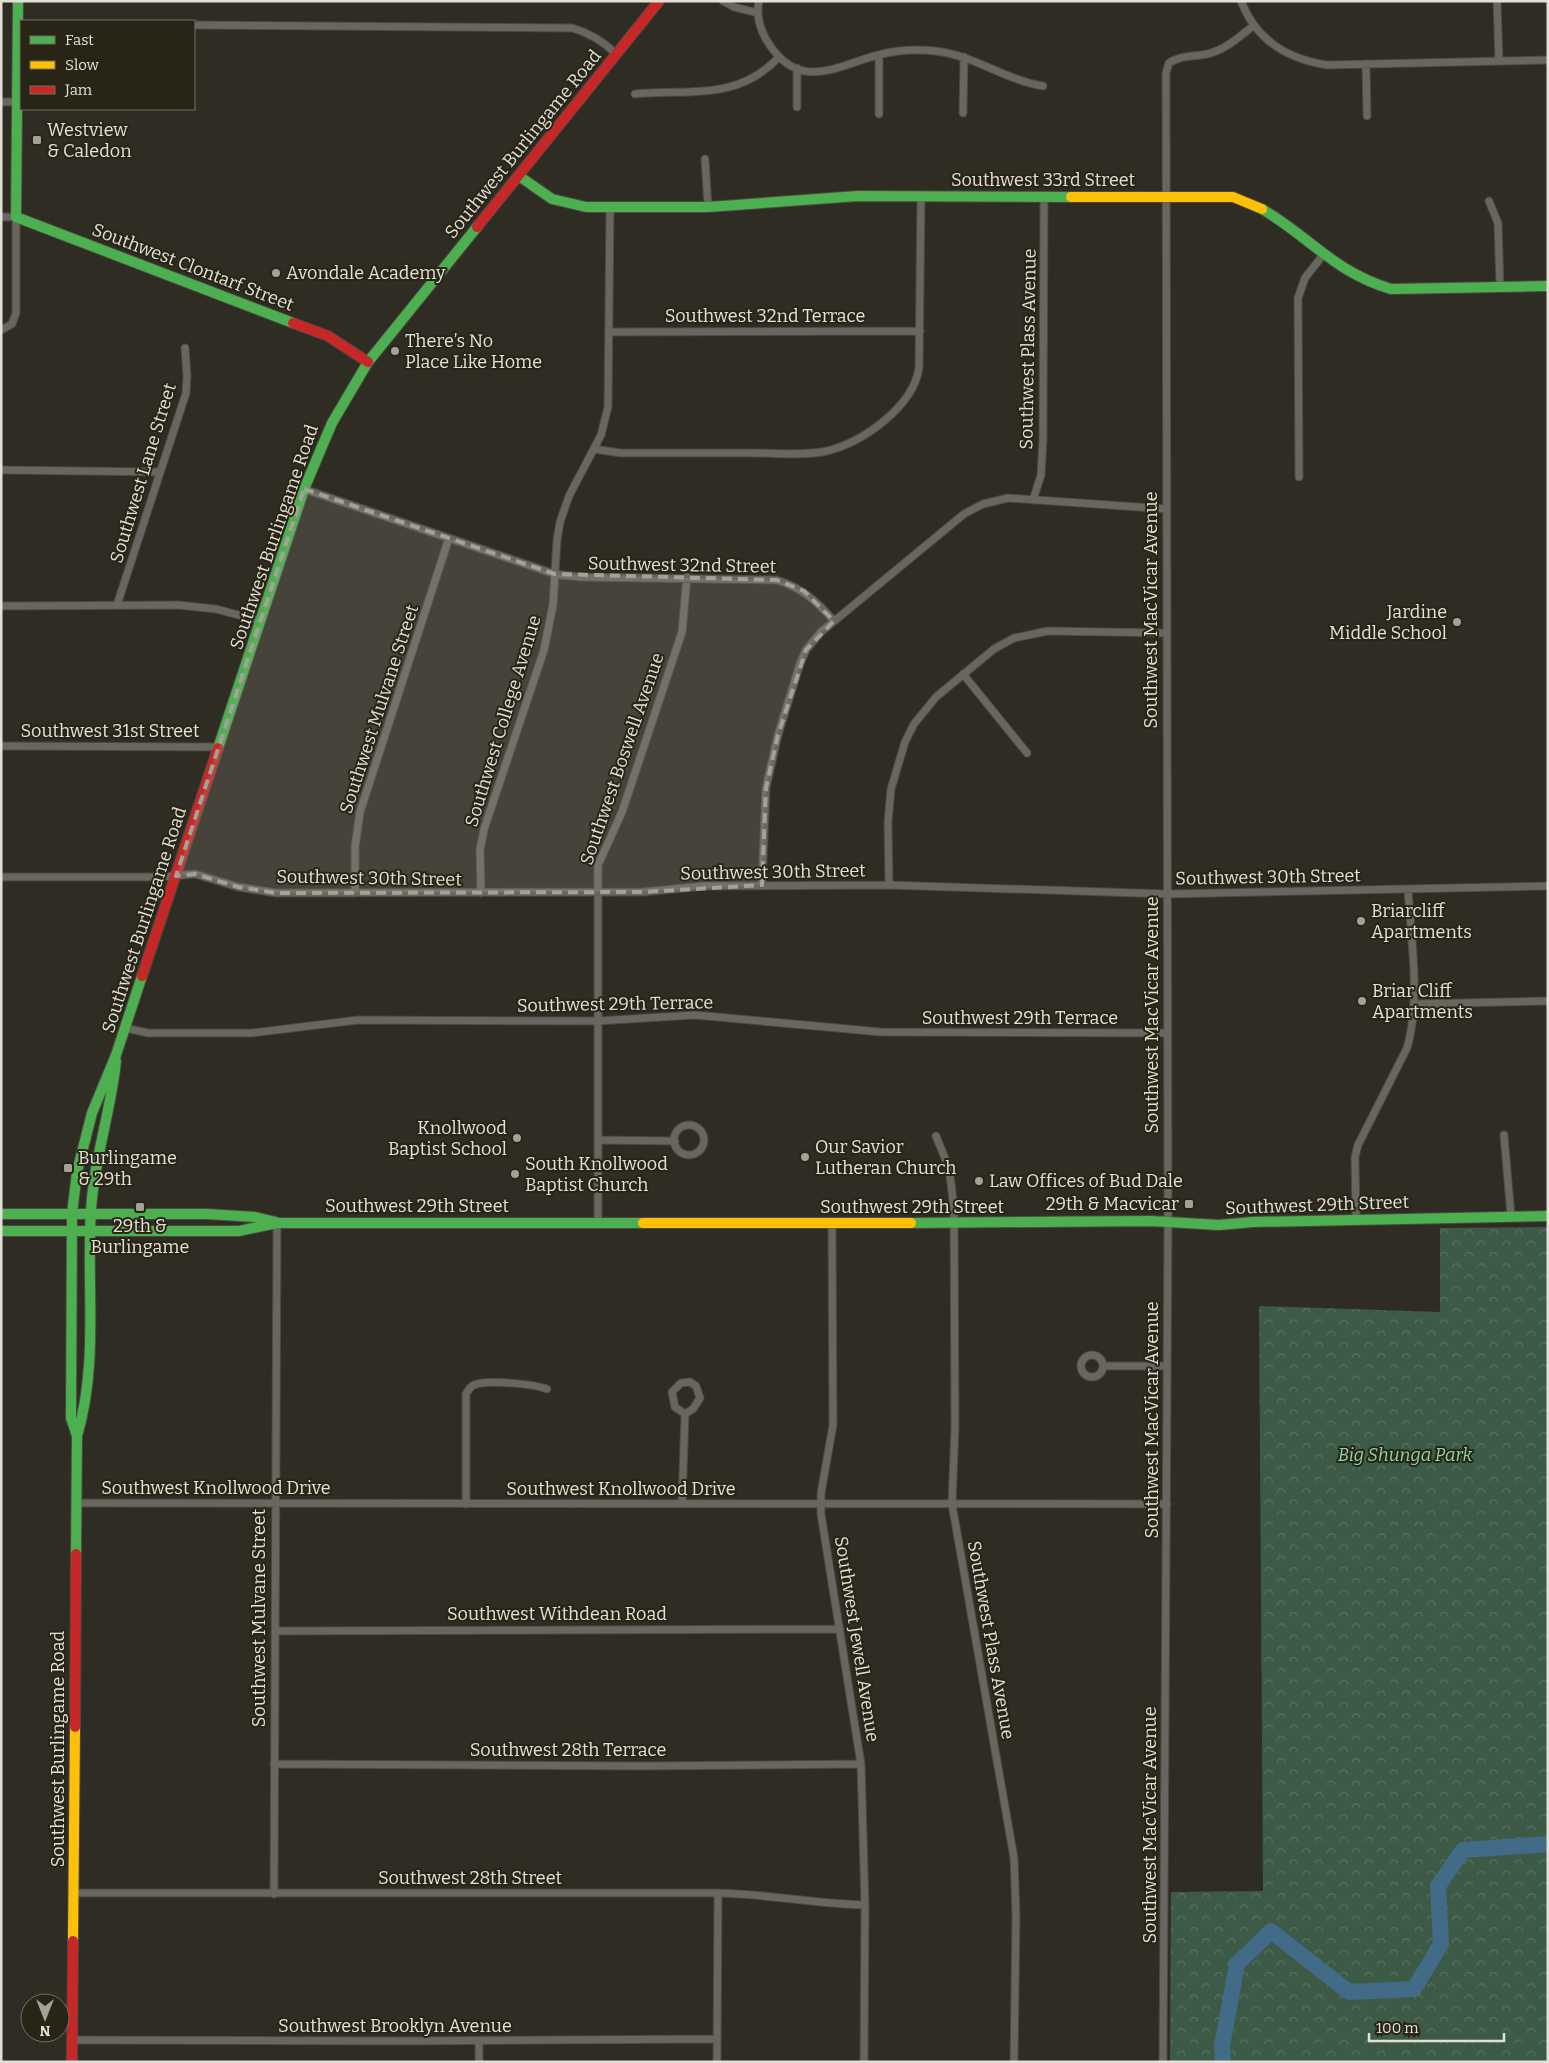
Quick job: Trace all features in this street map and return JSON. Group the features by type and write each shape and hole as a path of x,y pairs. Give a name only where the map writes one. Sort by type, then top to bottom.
{"main road":[{"path":"16,217 18,1"},
{"name":"Southwest Burlingame Road","path":"77,1436 71,1418 72,1214 73,1184 83,1140 100,1088 116,1055 304,489 327,429 348,390 368,362 659,1"},
{"name":"Southwest 33rd Street","path":"518,176 542,194 561,203 610,208 708,208 807,198 1217,196 1246,200 1266,211 1323,255 1361,281 1391,290 1548,286"},
{"name":"Southwest Clontarf Street","path":"16,217 328,336 368,362"},
{"name":"Southwest Burlingame Road","path":"72,2062 77,1436 82,1422 90,1356 90,1231 94,1174 114,1080 116,1055"},
{"name":"Southwest 29th Street","path":"1,1214 72,1214 91,1212 207,1214 255,1217 276,1222 955,1223 1122,1221 1219,1225 1356,1219 1548,1216"},
{"name":"Southwest 29th Street","path":"1,1231 239,1231 276,1222"}],"street":[{"path":"723,1 734,7 758,13"},
{"path":"759,1 758,13 765,37 779,57 796,68 827,72 879,54 914,50 936,51 964,57 989,66 1020,82 1043,86"},
{"path":"1241,1 1253,26 1275,46 1301,60 1327,65 1548,60"},
{"path":"1497,1 1499,61"},
{"path":"195,25 572,28 590,33 605,43 616,54"},
{"name":"Southwest MacVicar Avenue","path":"1164,2062 1168,1222 1166,73 1169,63 1180,56 1207,54 1220,50 1253,26"},
{"path":"879,54 879,114"},
{"path":"635,94 723,90 757,76 779,57"},
{"path":"963,113 964,57"},
{"path":"1366,64 1367,116"},
{"path":"796,68 796,107"},
{"path":"1,102 17,102"},
{"path":"705,159 708,208"},
{"path":"594,449 621,453 813,453 841,447 850,443 884,419 910,396 916,384 919,368 921,196"},
{"name":"Southwest Plass Avenue","path":"1033,500 1041,474 1043,440 1044,198"},
{"path":"1489,201 1498,223 1500,287"},
{"name":"Southwest College Avenue","path":"481,894 480,850 484,829 544,650 553,605 560,522 569,496 594,449 605,423 608,407 610,332 610,208"},
{"name":"Southwest Clontarf Street","path":"1,217 16,217"},
{"path":"1,330 12,324 16,313 16,217"},
{"path":"1299,477 1298,298 1305,278 1323,255"},
{"name":"Southwest 32nd Terrace","path":"610,332 920,331"},
{"name":"Southwest Lane Street","path":"117,605 186,393 188,376 185,348"},
{"path":"1,470 160,472"},
{"name":"Southwest 32nd Street","path":"304,489 555,574 580,577 687,577 777,580 804,591 819,603 834,621"},
{"path":"762,885 766,788 778,735 806,650 821,632 964,514 983,504 1000,499 1167,509"},
{"name":"Southwest Mulvane Street","path":"355,893 355,846 360,812 449,538"},
{"name":"Southwest Boswell Avenue","path":"598,1223 597,893 599,858 622,812 682,632 687,577"},
{"path":"1,606 200,606 261,621"},
{"path":"889,885 888,812 894,777 905,742 925,708 963,674 1000,645 1030,633 1048,631 1166,632"},
{"path":"963,674 1027,753"},
{"name":"Southwest 31st Street","path":"1,746 219,747"},
{"name":"Southwest 30th Street","path":"1,877 176,876 195,874 238,887 276,893 597,893 643,892 705,886 889,885 1168,894 1548,886"},
{"path":"1356,1219 1355,1156 1358,1146 1407,1048 1412,1032 1414,1004 1408,889"},
{"path":"1414,1004 1548,1001"},
{"name":"Southwest 29th Terrace","path":"124,1028 148,1033 252,1033 358,1020 597,1020 694,1015 881,1032 1167,1033"},
{"path":"687,1126 699,1129 704,1140 700,1151 690,1155 678,1150 675,1141 678,1131 687,1126"},
{"path":"1504,1135 1511,1216"},
{"name":"Southwest Plass Avenue","path":"936,1136 951,1177 955,1223 955,1417 952,1504 1014,1858 1016,1915 1014,2062"},
{"path":"599,1140 675,1141"},
{"name":"Southwest Mulvane Street","path":"274,1894 276,1222"},
{"name":"Southwest Jewell Avenue","path":"832,1223 832,1425 821,1504 862,1764 865,1905 864,2062"},
{"path":"1103,1366 1166,1366"},
{"path":"690,1382 696,1386 700,1398 693,1409 685,1414 675,1407 672,1392 681,1383 690,1382"},
{"path":"466,1504 466,1394 469,1389 480,1383 535,1384 547,1389"},
{"path":"682,1504 685,1414"},
{"name":"Southwest Knollwood Drive","path":"76,1503 1167,1504"},
{"name":"Southwest Withdean Road","path":"274,1630 840,1629"},
{"name":"Southwest 28th Terrace","path":"274,1764 653,1766 862,1764"},
{"name":"Southwest 28th Street","path":"73,1893 718,1893 770,1895 822,1904 865,1905"},
{"path":"717,2062 718,1893"},
{"name":"Southwest Brooklyn Avenue","path":"72,2040 479,2041 717,2039"},
{"path":"479,2041 479,2062"}],"highlighted area":[{"path":"304,489 555,574 777,580 804,591 834,621 806,650 778,735 766,788 762,885 643,892 276,893 238,887 195,874 176,876"}],"green space":[{"name":"Big Shunga Park","path":"1548,1227 1548,2062 1170,2062 1171,1892 1263,1891 1259,1306 1440,1312 1440,1228"}],"waterway":[{"path":"1223,2062 1222,2046 1237,1964 1271,1931 1349,1992 1414,1989 1441,1944 1438,1886 1463,1850 1548,1844"}],"traffic: fast":[{"path":"18,1 16,217 293,323"},
{"path":"519,176 552,199 586,207 708,207 858,196 1071,197"},
{"path":"1262,209 1338,264 1371,282 1391,289 1548,286"},
{"path":"218,748 304,489 332,423 368,362 477,227"},
{"path":"76,1554 77,1436 71,1418 72,1214 77,1172 92,1113 116,1055 142,976"},
{"path":"77,1436 84,1408 90,1352 91,1210 116,1061"},
{"path":"1,1214 207,1214 255,1217 276,1222"},
{"path":"911,1223 1151,1221 1219,1225 1253,1222 1548,1216"},
{"path":"1,1231 239,1231 277,1223 643,1223"}],"traffic: slow":[{"path":"1071,197 1233,197 1262,209"},
{"path":"643,1223 911,1223"},
{"path":"73,1941 75,1727"}],"traffic: jam":[{"path":"477,227 659,1"},
{"path":"293,323 328,336 368,362"},
{"path":"142,976 218,748"},
{"path":"75,1727 76,1554"},
{"path":"72,2062 73,1941"}],"place":[{"name":"Westview & Caledon","path":"37,140"},
{"name":"Avondale Academy","path":"276,273"},
{"name":"There’s No Place Like Home","path":"395,351"},
{"name":"Jardine Middle School","path":"1457,622"},
{"name":"Briarcliff Apartments","path":"1361,921"},
{"name":"Briar Cliff Apartments","path":"1362,1001"},
{"name":"Knollwood Baptist School","path":"517,1138"},
{"name":"Our Savior Lutheran Church","path":"805,1157"},
{"name":"Burlingame & 29th","path":"68,1168"},
{"name":"South Knollwood Baptist Church","path":"515,1174"},
{"name":"Law Offices of Bud Dale","path":"979,1181"},
{"name":"29th & Macvicar","path":"1189,1204"},
{"name":"29th & Burlingame","path":"140,1207"}]}
